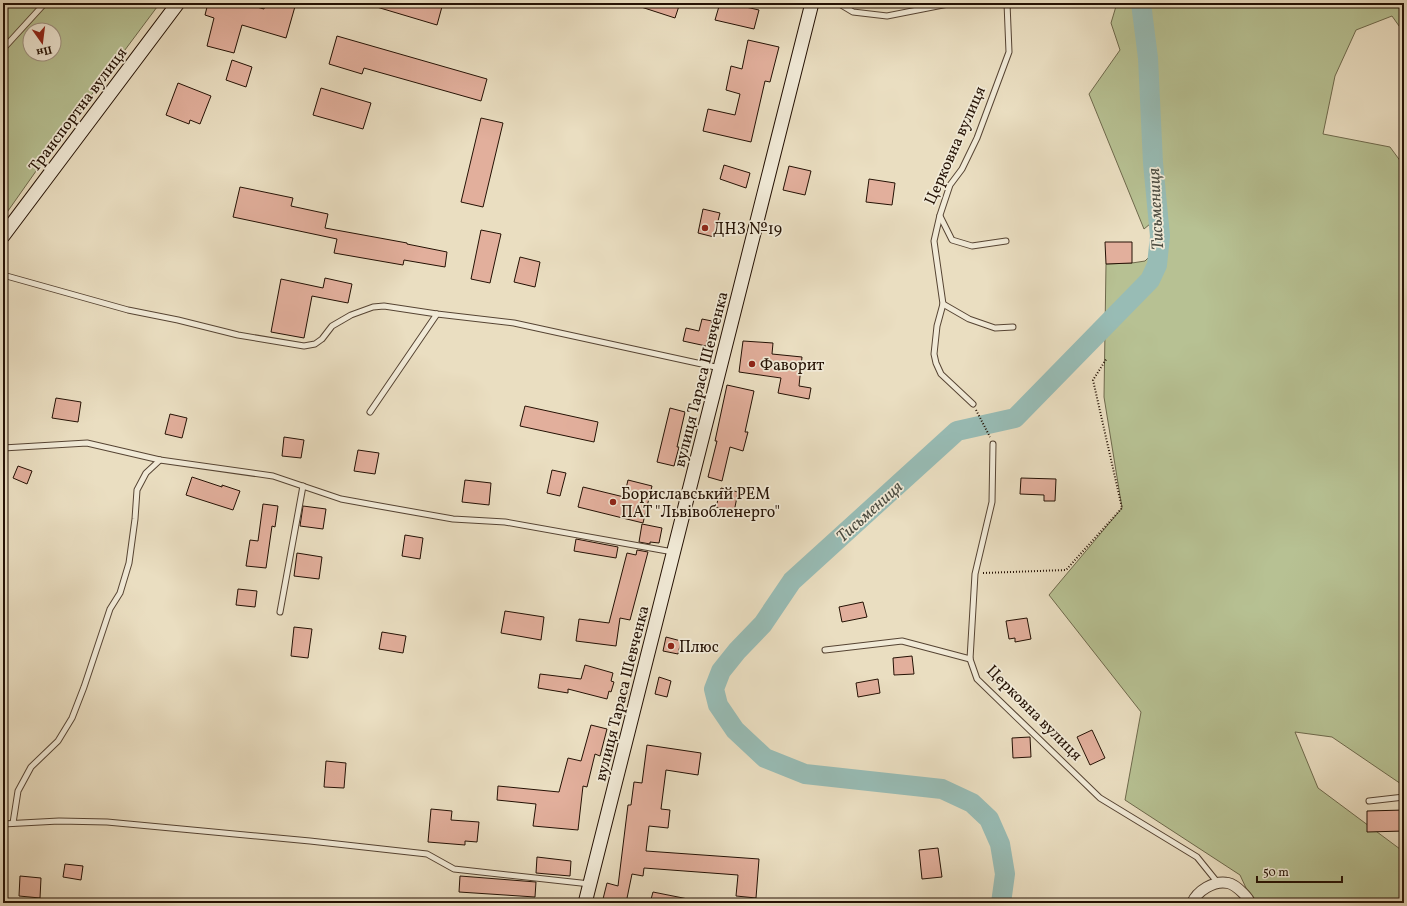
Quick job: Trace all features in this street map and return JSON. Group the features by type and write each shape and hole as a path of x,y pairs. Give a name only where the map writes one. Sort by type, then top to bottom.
{"main road":[{"name":"Транспортна вулиця","path":"3,236 178,3"},
{"name":"вулиця Тараса Шевченка","path":"585,903 812,3"}],"street":[{"path":"1192,903 1194,898 1205,888 1218,883 1228,883 1238,889 1250,903"}],"lane":[{"path":"3,49 45,3"},
{"path":"838,3 854,12 887,16 953,3"},
{"name":"Церковна вулиця","path":"973,404 941,374 936,363 934,354 937,326 943,304 934,242 940,215 950,185 962,169 977,138 1009,52 1006,3"},
{"path":"940,215 952,240 972,246 1006,241"},
{"path":"3,275 128,310 178,320 238,335 304,346 315,344 322,339 332,326 351,315 373,307 384,306 437,314 514,322 721,368"},
{"path":"943,304 968,319 995,328 1013,328"},
{"path":"370,412 437,314"},
{"path":"3,448 88,443 160,460 273,476 341,499 452,519 506,522 674,552"},
{"name":"Церковна вулиця","path":"994,444 992,502 975,574 970,659 977,679 1100,798 1197,857 1218,883"},
{"path":"13,823 18,791 31,768 58,741 72,718 110,609 120,593 129,563 137,490 146,473 160,460"},
{"path":"280,612 303,486"},
{"path":"825,650 902,642 970,659"},
{"path":"1370,801 1404,797"},
{"path":"3,824 59,821 106,822 310,841 427,854 454,868 591,884"}],"path":[{"path":"975,574 1066,570 1122,508 1093,380 1106,358"},
{"path":"973,404 994,444"}],"green space":[{"path":"3,3 160,3 60,137 3,218"},
{"path":"1117,3 1404,3 1404,33 1392,16 1356,30 1335,76 1323,134 1390,147 1404,166 1404,786 1332,737 1295,732 1318,788 1404,852 1404,903 1253,903 1240,875 1125,800 1141,712 1049,595 1122,508 1104,397 1106,264 1145,261 1169,237 1156,219 1144,229 1089,94 1120,50 1111,23"}],"building":[{"path":"208,3 242,3 264,9 265,3 296,3 286,38 242,25 234,53 207,46 214,18 205,15"},
{"path":"371,3 443,3 437,25 370,5"},
{"path":"635,3 680,3 675,18 635,5"},
{"path":"720,3 738,3 737,5 759,10 754,29 715,20"},
{"path":"337,36 487,79 481,101 364,68 362,74 329,64"},
{"path":"748,40 779,47 770,82 765,81 751,142 703,131 708,109 735,115 740,94 726,90 731,66 742,69"},
{"path":"232,60 252,67 246,87 226,80"},
{"path":"178,83 211,96 200,124 190,120 189,124 166,115"},
{"path":"321,88 371,103 363,129 313,115"},
{"path":"481,118 503,123 483,207 461,202"},
{"path":"724,165 750,173 746,188 720,179"},
{"path":"789,166 811,171 805,195 783,190"},
{"path":"869,179 895,183 892,205 866,202"},
{"path":"240,187 293,198 291,206 328,214 325,228 447,252 445,267 404,260 403,265 334,253 337,239 233,217"},
{"path":"703,209 720,213 714,237 698,233"},
{"path":"481,230 501,234 490,283 471,279"},
{"path":"1105,242 1132,242 1132,263 1106,264"},
{"path":"520,257 540,262 535,287 514,282"},
{"path":"325,278 352,284 348,303 312,296 304,338 271,332 281,279 323,288"},
{"path":"702,319 712,321 706,346 683,341 686,328 699,331"},
{"path":"743,341 773,343 772,354 802,357 799,386 811,388 809,399 778,393 781,378 739,372"},
{"path":"727,385 754,391 745,432 748,432 743,451 730,447 722,481 708,477 717,441 715,441"},
{"path":"56,398 81,402 78,422 52,418"},
{"path":"525,406 598,422 594,442 520,426"},
{"path":"670,408 685,412 674,466 657,462"},
{"path":"170,414 187,418 182,438 165,434"},
{"path":"284,437 304,440 301,458 282,456"},
{"path":"358,450 379,453 375,474 354,471"},
{"path":"18,466 32,471 27,484 13,478"},
{"path":"552,470 566,473 560,496 547,493"},
{"path":"192,477 240,491 233,510 186,495"},
{"path":"1021,478 1056,479 1055,501 1044,501 1044,495 1020,494"},
{"path":"465,480 491,483 489,505 462,502"},
{"name":"Бориславський РЕМ ПАТ \"Львівобленерго\"","path":"628,480 652,486 643,523 578,507 583,487 624,497"},
{"path":"721,488 738,492 734,512 716,507"},
{"path":"263,504 278,506 275,527 272,526 266,568 246,566 250,540 258,541"},
{"path":"303,506 326,509 323,529 300,526"},
{"path":"642,524 662,528 659,543 650,542 650,544 639,542"},
{"path":"405,535 423,538 420,559 402,556"},
{"path":"576,539 618,547 616,558 574,551"},
{"path":"637,550 648,552 630,620 620,618 616,646 576,641 579,619 609,623 627,553 636,555"},
{"path":"297,553 322,557 319,579 294,576"},
{"path":"238,589 257,591 255,607 236,605"},
{"path":"863,602 867,617 842,622 839,607"},
{"path":"505,611 544,617 541,640 501,633"},
{"path":"1027,618 1031,639 1015,642 1015,638 1009,639 1006,621"},
{"path":"294,627 312,629 308,658 291,656"},
{"path":"382,632 406,636 403,653 379,649"},
{"path":"666,637 681,641 678,654 663,651"},
{"path":"912,656 914,674 894,675 893,658"},
{"path":"585,665 613,673 611,681 614,682 607,699 568,689 568,693 538,688 540,674 581,679"},
{"path":"659,677 671,681 667,697 655,694"},
{"path":"878,679 880,693 858,697 856,683"},
{"path":"591,725 607,729 600,756 595,754 587,787 583,786 578,830 533,826 536,804 497,800 498,786 559,792 568,758 581,761"},
{"path":"1092,730 1105,758 1090,765 1077,737"},
{"path":"1030,737 1031,757 1013,758 1012,738"},
{"path":"647,745 701,753 698,775 666,770 661,809 670,810 668,828 649,826 646,851 759,859 756,898 736,896 738,875 644,868 643,876 632,874 626,903 602,903 607,883 618,886 628,805 631,805 634,782 642,783"},
{"path":"326,761 346,763 344,788 324,787"},
{"path":"431,809 452,811 451,820 479,822 477,842 465,841 465,845 428,842"},
{"path":"1404,810 1404,831 1367,832 1367,811"},
{"path":"938,848 942,877 922,879 919,850"},
{"path":"537,857 571,861 570,876 536,873"},
{"path":"65,864 83,866 81,880 63,877"},
{"path":"20,876 41,878 40,898 19,896"},
{"path":"460,876 536,882 535,897 459,892"},
{"path":"653,892 688,899 688,903 650,903"}],"waterway":[{"name":"Тисьмениця","path":"1001,903 1005,874 1000,844 989,819 972,803 942,789 805,774 765,758 735,730 718,705 714,689 721,671 737,651 763,624 792,581 957,431 1015,418 1150,280 1157,265 1160,236 1153,163 1148,58 1141,3"}],"place":[{"name":"ДНЗ №19","path":"705,228"},
{"name":"Фаворит","path":"752,364"},
{"name":"Бориславський РЕМ ПАТ \"Львівобленерго\"","path":"613,502"},
{"name":"Плюс","path":"671,646"}]}
